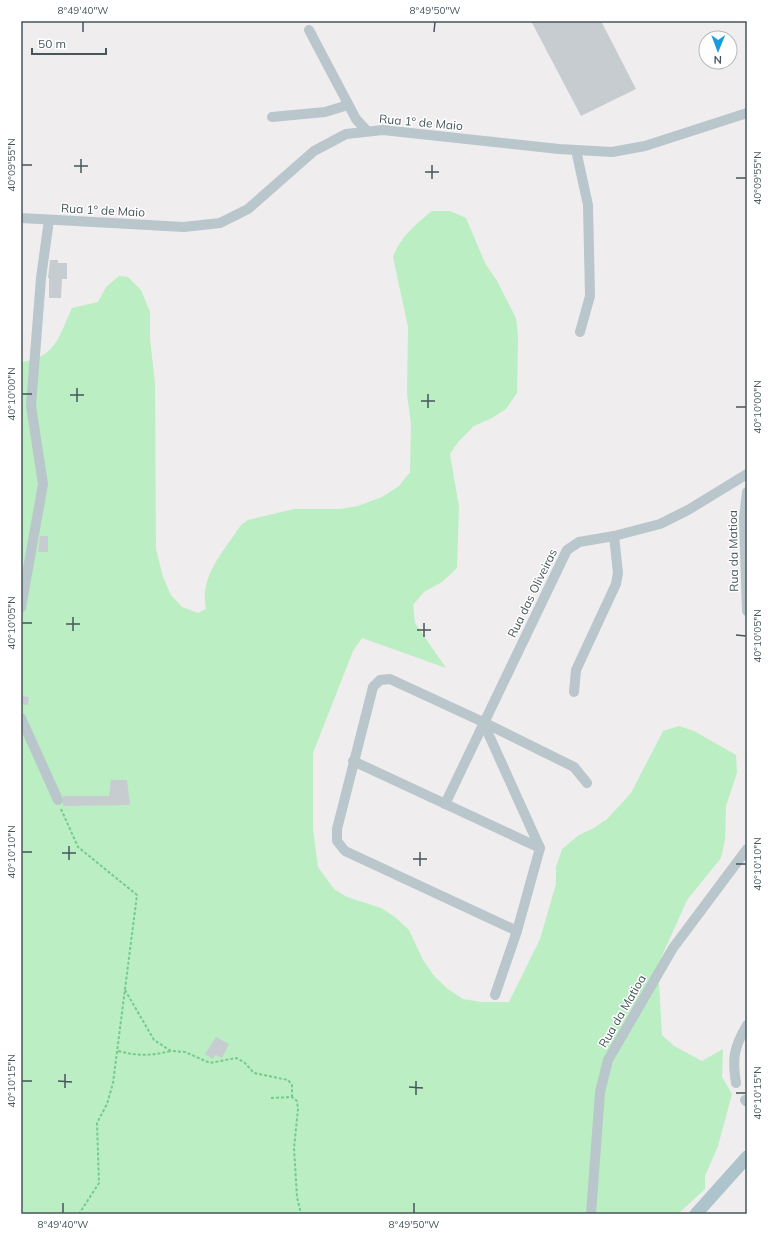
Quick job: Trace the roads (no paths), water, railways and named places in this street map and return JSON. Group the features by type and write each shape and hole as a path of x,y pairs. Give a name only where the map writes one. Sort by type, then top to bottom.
{"main road":[{"path":"696,1214 747,1157"}],"street":[{"path":"309,30 348,105 356,119 366,131"},
{"path":"272,118 325,112 348,105"},
{"name":"Rua 1º de Maio","path":"21,218 184,227 220,223 248,209 314,150 346,134 366,131 383,130 576,150 612,152 645,146 746,116"},
{"path":"576,150 588,205 590,296 580,332"},
{"path":"21,608 43,484 31,406 41,278 49,220"},
{"name":"Rua das Oliveiras","path":"445,804 483,722 567,550 579,542 614,536 660,524 688,510 747,474"},
{"name":"Rua da Matioa","path":"747,492 744,518 747,611"},
{"path":"574,692 576,670 616,584 618,573 614,536"},
{"path":"517,931 345,851 337,841 337,829 353,761 373,687 380,680 390,679 483,722 574,767 586,783"},
{"path":"21,718 58,800"},
{"path":"483,722 540,848 517,931 496,995"},
{"path":"353,761 540,848"},
{"name":"Rua da Matioa","path":"591,1214 600,1092 608,1060 673,948 747,849"},
{"path":"736,1083 733,1062 737,1043 747,1025"}]}
